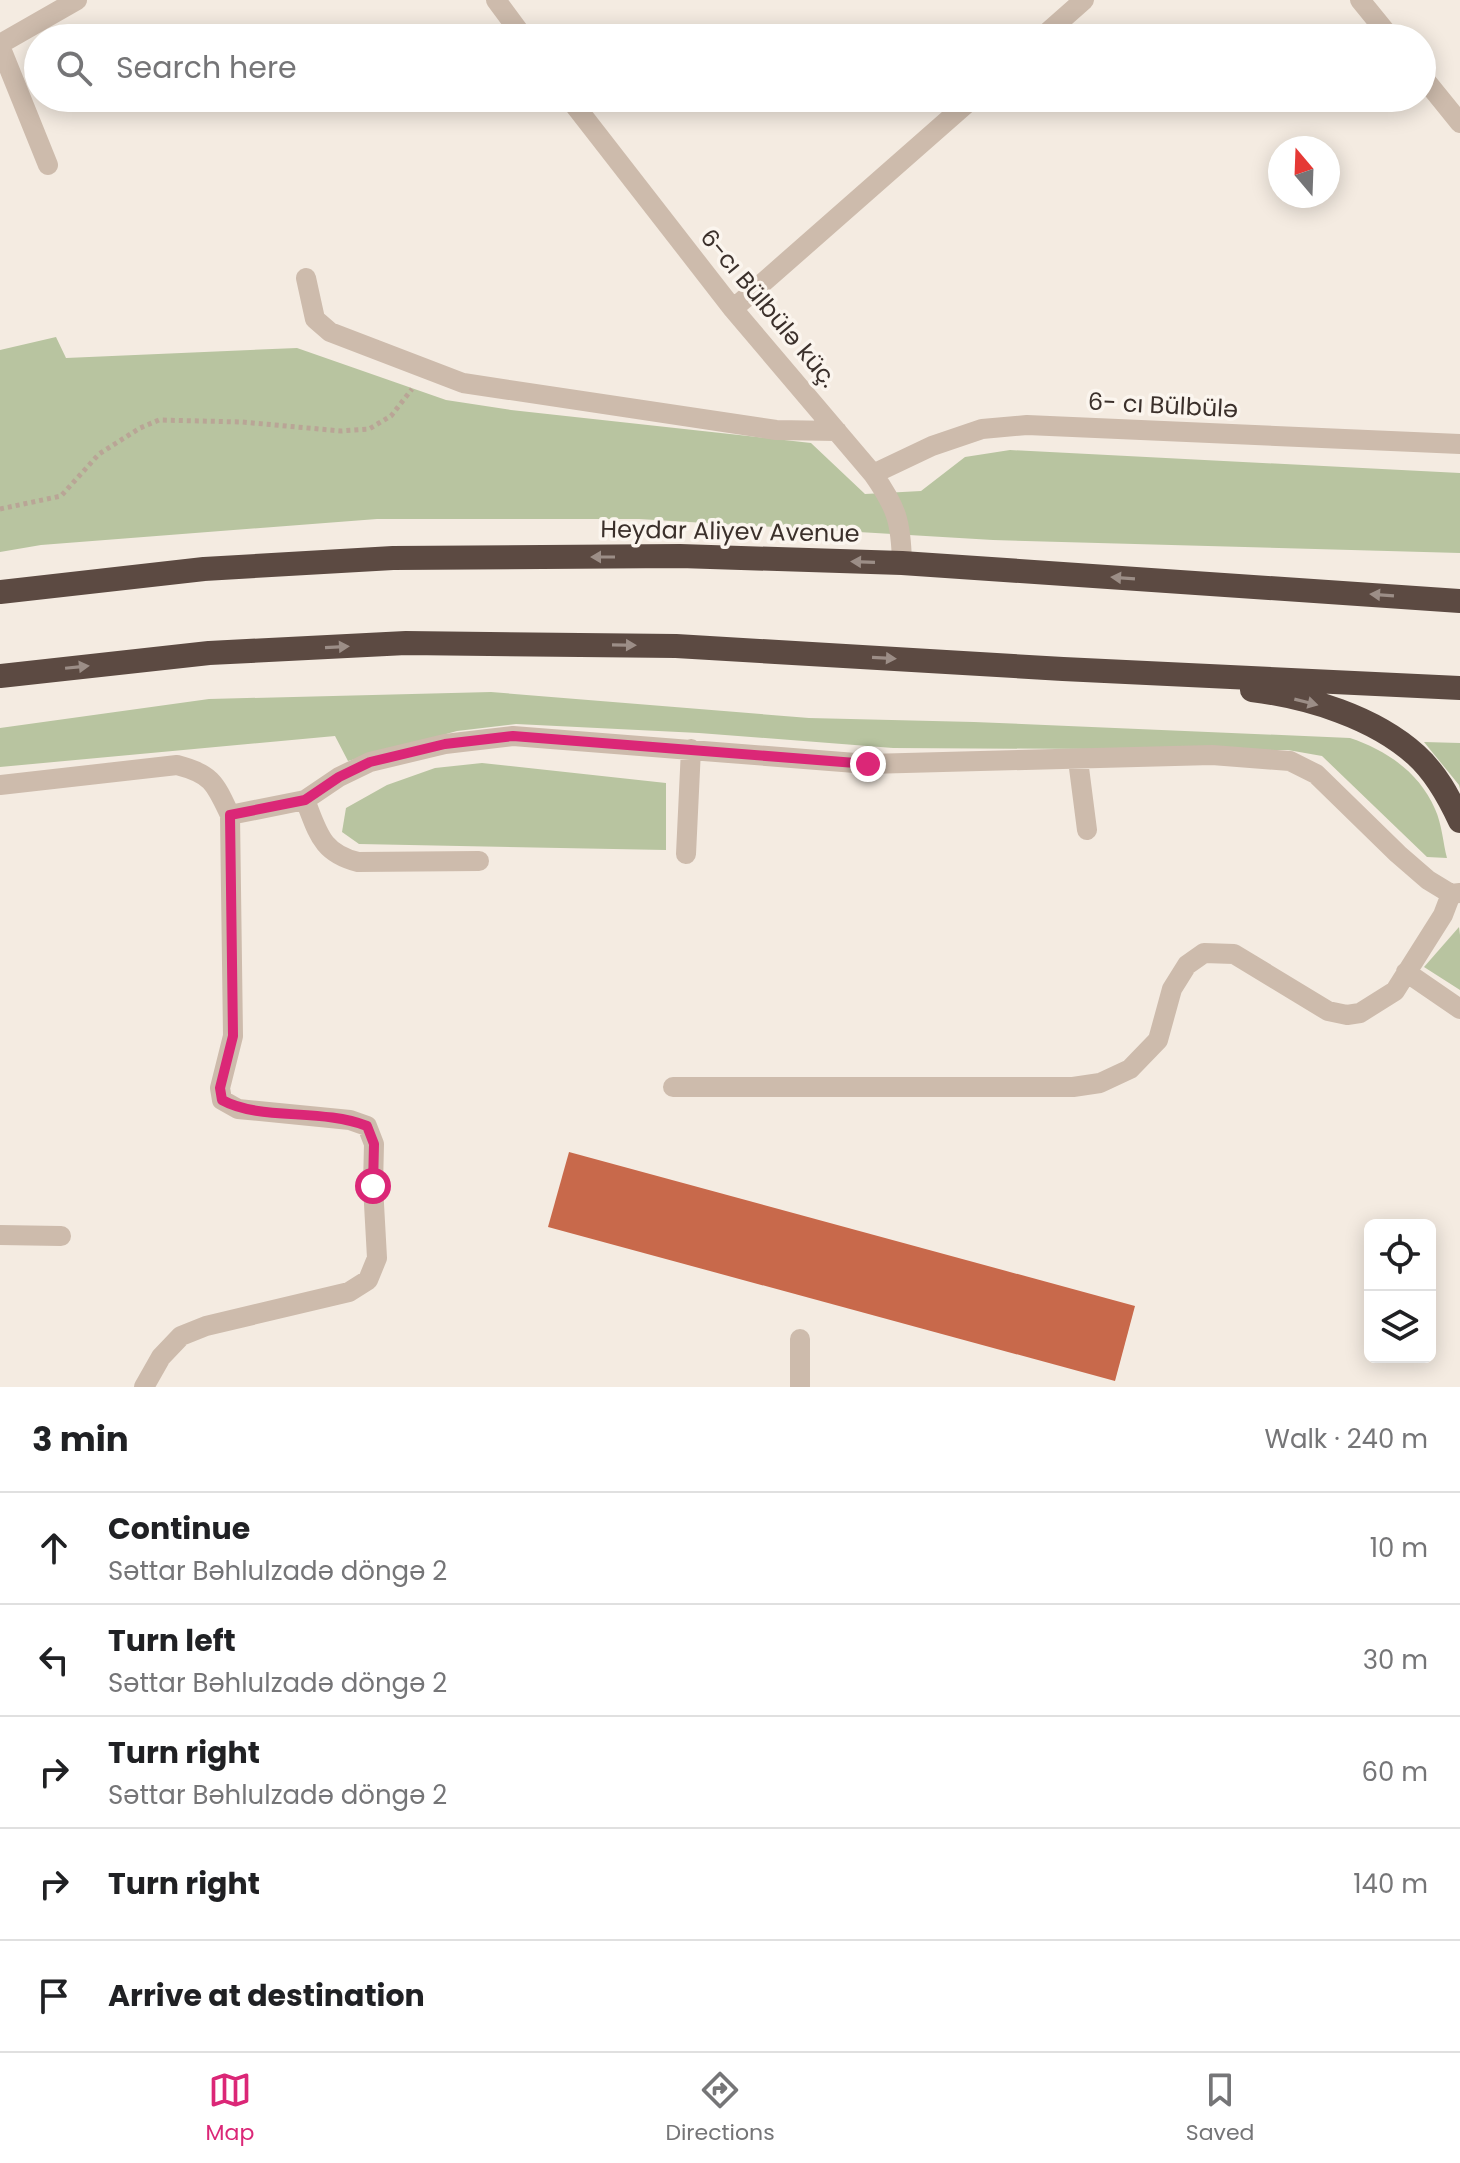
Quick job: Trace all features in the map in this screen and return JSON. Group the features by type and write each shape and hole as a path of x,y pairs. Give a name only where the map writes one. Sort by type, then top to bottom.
{"highway":[{"name":"Heydar Aliyev Avenue","path":"0,592 204,569 393,558 680,556 902,563 1460,601"},
{"path":"0,676 209,653 406,643 676,646 1460,688"},
{"path":"1063,669 1265,692 1335,710 1383,731 1417,755 1442,786 1460,821"}],"street":[{"path":"36,24 77,0"},
{"path":"496,0 514,24"},
{"path":"1057,24 1084,0"},
{"path":"1360,0 1380,24"},
{"path":"24,31 0,45 24,105"},
{"path":"1436,93 1460,123"},
{"path":"27,112 48,165"},
{"name":"6-cı Bülbülə küç.","path":"580,112 733,309 873,474 891,500 901,529 902,563"},
{"path":"733,309 957,112"},
{"path":"306,278 315,319 330,332 463,383 776,430 837,431"},
{"name":"6- cı Bülbülə","path":"873,474 932,446 982,429 1027,425 1460,444"},
{"path":"230,815 305,800 339,777 370,762 445,744 513,736 868,764 1212,755 1290,761 1316,774 1428,880 1456,893 1395,991 1360,1013 1347,1015 1328,1011 1234,954 1204,953 1187,965 1172,989 1158,1040 1130,1069 1100,1083 1073,1087 673,1087"},
{"path":"686,854 691,749"},
{"path":"1078,760 1087,830"},
{"path":"0,785 177,765 200,771 216,784 230,815 233,1036 220,1088 222,1100 238,1109 306,1113 350,1120 367,1126 374,1144 377,1258 368,1280 349,1292 206,1326 181,1336 161,1357 144,1387"},
{"path":"305,800 327,848 341,858 358,862 479,861"},
{"path":"1406,972 1460,1009"},
{"path":"0,1235 61,1236"},
{"path":"800,1339 800,1387"}],"path":[{"path":"0,509 61,496 99,454 140,428 159,420 242,422 341,431 369,429 391,416 428,369"}],"green space":[{"path":"56,337 66,358 297,348 446,400 811,443 865,494 921,491 965,457 1010,450 1460,473 1460,553 993,540 639,519 377,519 41,545 0,552 0,350"},
{"path":"491,692 809,718 1350,738 1388,756 1420,784 1437,815 1447,858 1427,857 1322,756 1288,750 893,748 699,733 516,724 457,731 348,761 335,736 0,767 0,728 209,699"},
{"path":"1424,742 1460,743 1460,789 1459,785"},
{"path":"482,763 666,783 666,850 359,844 342,832 346,808 387,785 435,768"},
{"path":"1459,927 1460,935 1460,990 1424,967"}],"building":[{"path":"569,1152 1135,1306 1115,1381 548,1227"}],"route":[{"path":"373,1186 374,1144 367,1126 306,1113 238,1109 222,1100 220,1088 233,1036 230,815 305,800 339,777 370,762 445,744 513,736 868,764"}]}
